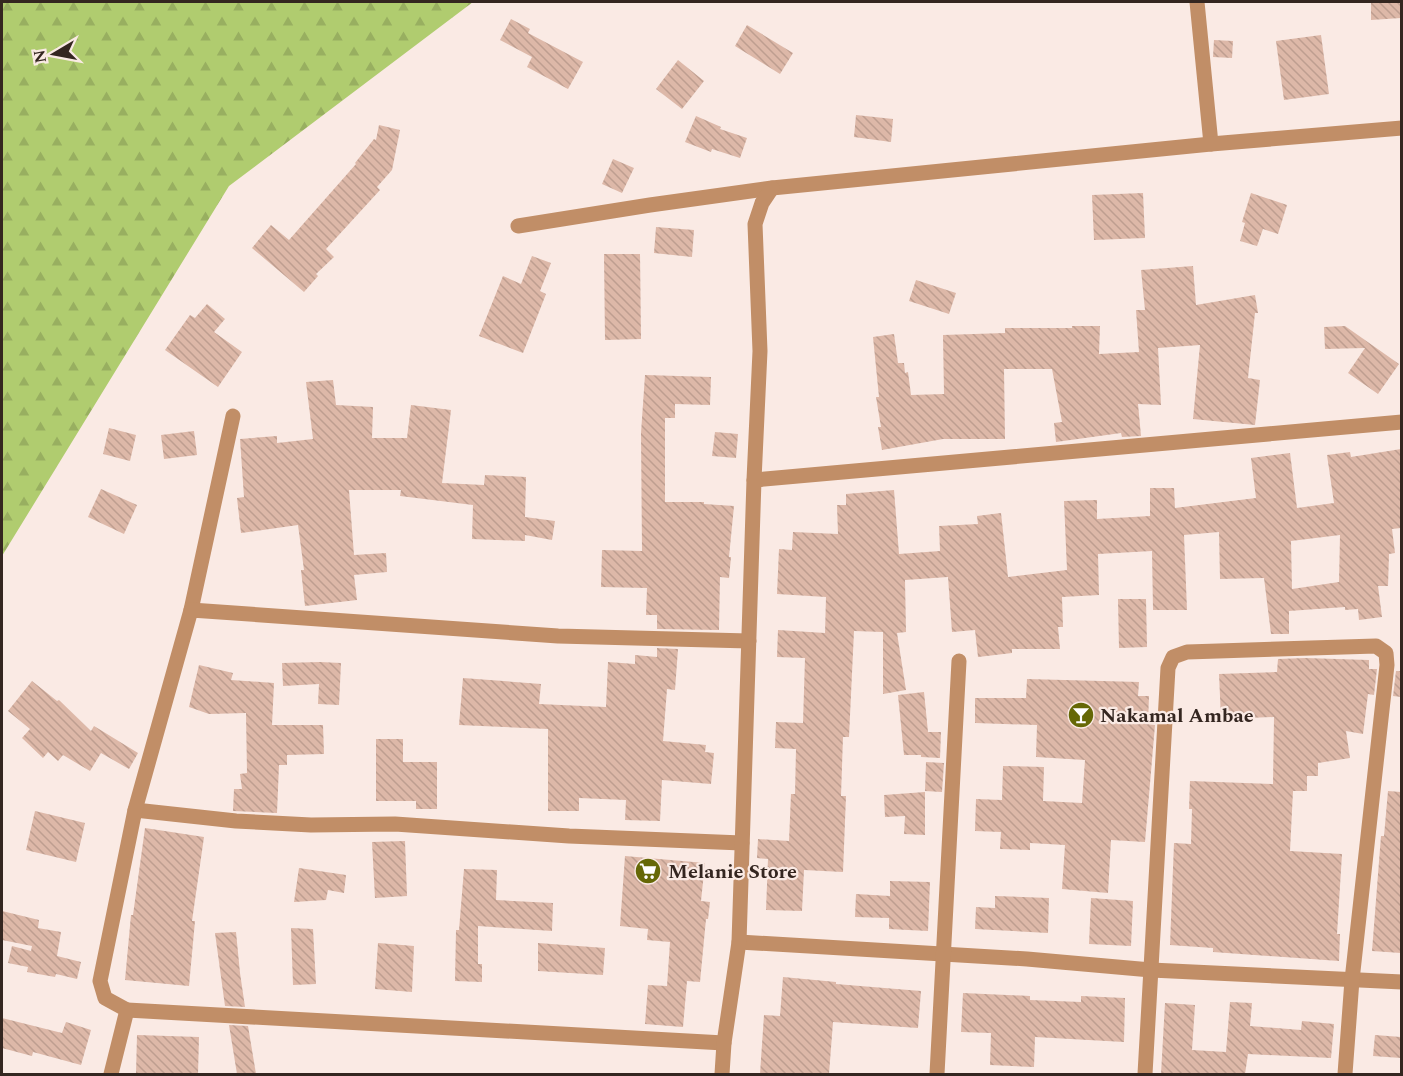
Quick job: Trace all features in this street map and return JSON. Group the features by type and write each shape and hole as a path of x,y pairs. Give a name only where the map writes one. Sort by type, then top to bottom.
{"street":[{"path":"1197,2 1211,144"},
{"path":"518,226 772,188 1211,144 1401,128"},
{"path":"722,1074 724,1043 739,942 760,351 755,224 762,203 772,188"},
{"path":"233,416 191,610 135,810 100,981 105,998 127,1010 724,1043"},
{"path":"754,480 1401,422"},
{"path":"191,610 558,636 749,641"},
{"path":"1145,1074 1168,668 1173,657 1187,652 1376,646 1386,653 1387,665 1352,980 1345,1074"},
{"path":"937,1074 959,662"},
{"path":"135,810 236,821 311,825 395,824 570,836 742,843"},
{"path":"739,942 1027,959 1151,970 1401,982"},
{"path":"111,1074 127,1010"}],"green space":[{"path":"2,2 473,2 229,186 2,556"}],"building":[{"path":"1371,2 1401,2 1401,18 1371,20"},
{"path":"511,19 530,29 528,33 583,62 568,89 527,67 532,57 500,40"},
{"path":"747,25 793,53 780,74 735,46"},
{"path":"1321,35 1329,94 1284,100 1276,41"},
{"path":"1214,40 1233,41 1232,58 1213,57"},
{"path":"678,60 704,81 682,109 656,89"},
{"path":"856,115 893,119 891,142 854,137"},
{"path":"696,116 721,127 720,129 747,138 740,158 712,149 711,152 685,142"},
{"path":"379,125 400,130 392,170 377,187 380,190 326,249 334,257 316,274 318,276 304,292 252,248 271,225 289,240 356,164 374,139 376,140"},
{"path":"613,159 634,168 622,193 602,184"},
{"path":"1143,193 1145,238 1094,240 1092,195"},
{"path":"1251,193 1287,205 1278,234 1263,229 1257,246 1240,241 1245,223 1242,222"},
{"path":"656,227 694,230 692,257 654,253"},
{"path":"604,254 640,254 641,339 605,340"},
{"path":"532,256 551,263 540,291 546,294 523,353 479,336 503,276 521,284"},
{"path":"1193,266 1196,305 1255,295 1258,313 1255,313 1248,378 1260,380 1255,425 1193,419 1200,345 1158,348 1161,405 1138,404 1141,436 1122,437 1121,433 1056,442 1054,423 1062,422 1052,369 1004,369 1005,439 943,439 882,450 878,427 881,427 876,397 879,397 873,337 894,334 898,363 904,363 905,373 908,372 911,395 944,394 943,335 1005,333 1005,328 1100,326 1099,354 1139,352 1136,310 1145,310 1141,270"},
{"path":"916,280 956,293 949,314 909,301"},
{"path":"207,304 225,319 214,332 242,352 218,387 165,350 190,315 195,318"},
{"path":"1345,326 1399,364 1378,394 1348,373 1365,348 1325,349 1324,327"},
{"path":"645,375 711,377 710,405 675,404 675,418 665,418 665,502 704,502 704,504 734,506 729,578 720,577 719,630 657,629 657,615 646,615 647,588 601,587 602,550 642,551 641,433"},
{"path":"333,380 336,405 373,407 372,438 407,438 411,405 451,410 442,483 484,485 485,475 526,477 525,517 555,521 552,540 525,535 525,541 472,539 473,505 400,496 401,490 349,490 354,555 386,553 387,572 354,575 357,600 305,606 301,570 304,570 298,525 241,533 237,498 244,497 240,439 277,436 277,443 313,439 306,382"},
{"path":"109,428 136,435 130,461 103,454"},
{"path":"194,431 197,455 164,459 161,435"},
{"path":"715,432 738,434 736,458 712,456"},
{"path":"1401,449 1401,528 1392,529 1395,553 1389,554 1388,586 1378,586 1382,617 1359,620 1358,609 1345,610 1345,607 1289,611 1289,634 1271,634 1264,578 1220,579 1219,532 1184,535 1187,610 1153,610 1152,551 1098,554 1099,595 1062,597 1063,627 1058,627 1060,649 1012,649 1012,653 978,657 975,630 952,632 948,577 905,580 906,632 897,633 906,690 883,694 883,632 854,631 849,737 843,737 841,796 846,796 843,872 804,870 802,911 766,910 768,859 757,858 758,839 789,841 791,794 795,794 796,749 775,748 776,722 803,723 805,658 777,657 778,630 825,633 826,597 777,594 779,549 792,550 793,532 838,534 837,505 846,505 846,494 894,490 899,554 940,551 939,526 978,524 977,516 1001,513 1008,577 1067,570 1064,501 1097,500 1097,519 1150,516 1150,488 1174,488 1175,508 1256,498 1251,458 1290,453 1297,508 1334,503 1327,455 1350,452 1351,457","holes":["1340,535 1339,582 1292,589 1291,541"]},
{"path":"101,489 137,505 124,534 88,517"},
{"path":"1118,599 1146,599 1147,647 1119,648"},
{"path":"657,648 678,649 675,690 667,689 663,741 706,745 705,752 714,753 711,784 662,780 660,821 625,820 626,800 579,798 579,811 548,811 548,729 459,725 463,678 541,684 539,704 606,707 608,662 635,664 635,655 657,657"},
{"path":"1278,659 1369,660 1369,669 1377,669 1374,695 1368,694 1363,734 1346,731 1350,758 1318,763 1318,776 1307,776 1307,791 1293,791 1290,851 1342,854 1337,934 1340,934 1339,961 1213,952 1213,948 1170,945 1174,843 1191,844 1190,781 1273,784 1274,717 1221,719 1219,674 1277,672"},
{"path":"282,663 341,663 339,705 318,704 319,684 283,686"},
{"path":"199,665 233,673 231,680 274,683 272,725 323,725 324,754 287,755 287,765 279,765 277,813 233,811 234,789 242,789 240,774 247,773 246,713 209,714 189,707"},
{"path":"1396,671 1401,671 1401,697 1393,696"},
{"path":"1027,679 1139,682 1138,696 1149,696 1148,724 1155,725 1145,842 1111,840 1108,893 1062,889 1065,845 1030,843 1030,850 1000,849 1001,832 975,831 976,799 1002,800 1003,766 1044,767 1043,801 1082,803 1085,760 1036,757 1037,725 975,723 975,698 1026,698"},
{"path":"32,681 57,701 59,700 91,731 94,726 138,753 129,769 101,753 90,771 63,755 58,761 48,752 43,758 22,738 30,729 8,711"},
{"path":"924,692 928,732 941,732 940,758 904,755 898,695"},
{"path":"376,739 403,739 403,762 437,762 437,809 416,809 416,801 376,801"},
{"path":"926,762 944,763 942,792 925,791"},
{"path":"1388,791 1401,792 1401,953 1372,951 1381,836 1384,836"},
{"path":"925,792 925,835 904,834 905,816 885,817 884,795"},
{"path":"35,811 85,823 76,862 26,850"},
{"path":"145,828 204,837 192,921 195,921 189,986 125,980 131,915 133,915"},
{"path":"405,841 407,896 375,898 372,842"},
{"path":"625,856 705,863 701,901 710,902 708,919 706,919 700,982 687,981 683,1027 645,1024 648,985 667,986 670,942 647,940 648,929 620,926"},
{"path":"299,868 346,875 344,893 328,890 326,900 294,902"},
{"path":"464,869 497,870 496,900 553,903 552,931 478,926 478,964 482,964 482,982 455,981 456,930 459,930"},
{"path":"890,881 930,882 928,931 889,929 889,918 855,917 856,894 890,896"},
{"path":"995,896 1049,898 1048,933 975,929 976,907 995,908"},
{"path":"1091,898 1133,901 1131,946 1089,944"},
{"path":"2,911 39,920 38,928 61,932 57,956 81,962 77,979 56,974 55,977 27,972 28,967 8,963 12,946 31,951 32,946 2,940"},
{"path":"291,928 313,929 316,984 293,985"},
{"path":"236,932 245,1007 225,1006 215,933"},
{"path":"378,943 414,946 412,992 375,989"},
{"path":"538,943 605,948 603,975 538,971"},
{"path":"783,977 921,991 918,1028 833,1022 829,1074 760,1074 764,1015 780,1016"},
{"path":"963,993 1030,996 1030,1000 1081,1002 1081,996 1125,998 1124,1042 1035,1037 1034,1067 990,1065 991,1033 961,1032"},
{"path":"1230,1002 1252,1003 1250,1026 1301,1030 1302,1021 1334,1024 1331,1058 1248,1054 1245,1074 1161,1074 1165,1003 1195,1005 1192,1050 1226,1052"},
{"path":"2,1018 62,1033 66,1022 91,1030 81,1065 33,1052 32,1056 2,1048"},
{"path":"229,1025 248,1026 256,1074 237,1074"},
{"path":"137,1035 199,1037 198,1074 136,1074"},
{"path":"1375,1035 1401,1037 1401,1058 1373,1056"}],"place":[{"name":"Nakamal Ambae","path":"1081,715"},
{"name":"Melanie Store","path":"648,871"}]}
